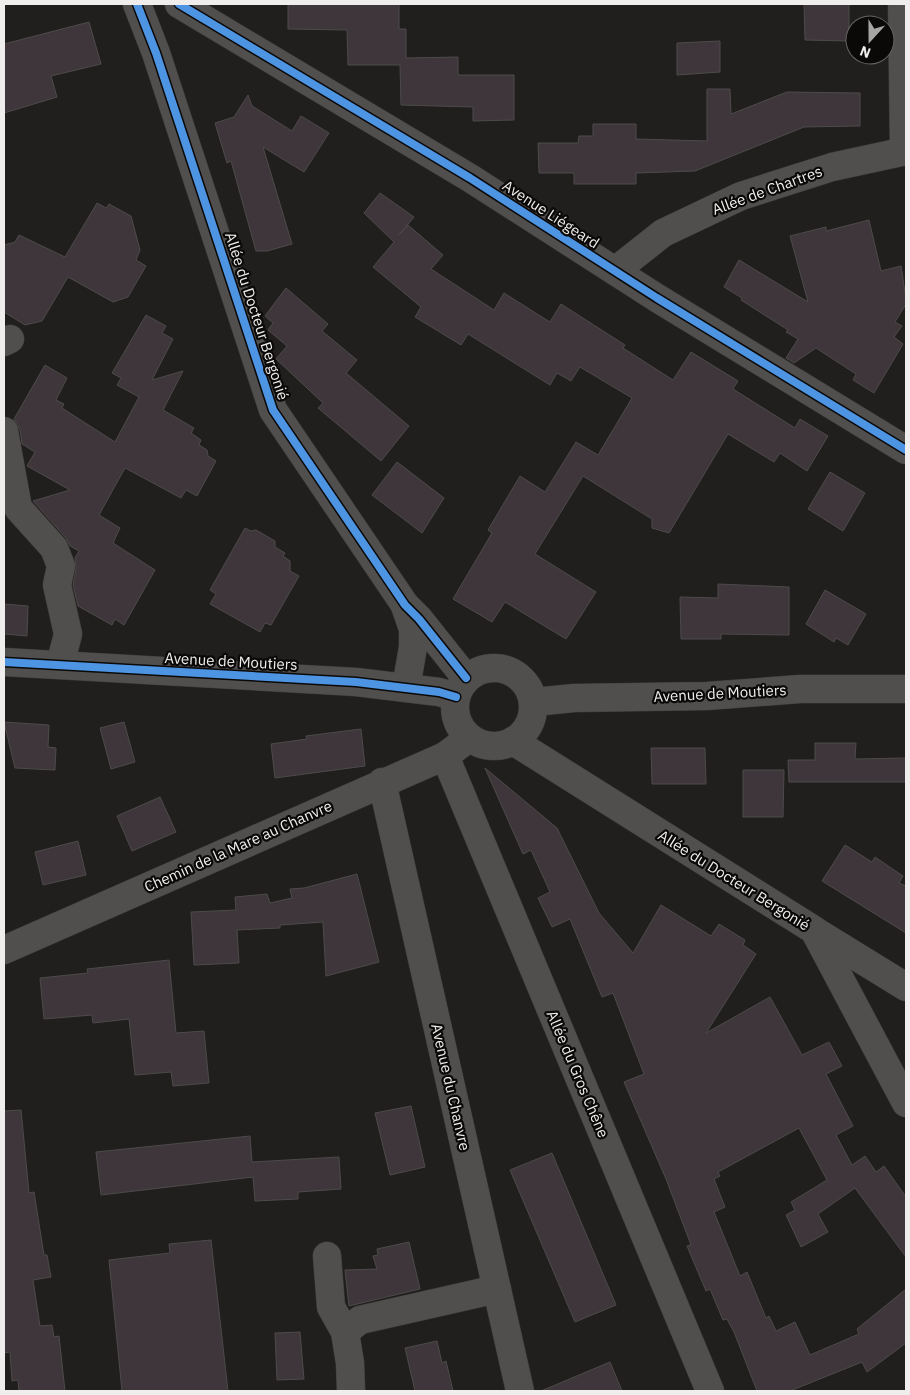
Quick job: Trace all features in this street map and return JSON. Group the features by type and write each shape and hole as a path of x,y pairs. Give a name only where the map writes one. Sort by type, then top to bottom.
{"street":[{"name":"Allée du Docteur Bergonié","path":"137,4 156,53 273,410 405,605 419,619 461,688"},
{"name":"Avenue Liégeard","path":"179,4 470,178 615,271 906,450"},
{"path":"902,4 905,151"},
{"name":"Allée de Chartres","path":"615,271 663,233 741,196 832,167 905,151"},
{"path":"4,431 18,508 54,548 61,566 57,585 68,634 60,665"},
{"name":"Allée du Docteur Bergonié","path":"405,605 413,629 413,647 406,688"},
{"name":"Avenue de Moutiers","path":"4,662 356,682 439,692 461,688"},
{"path":"490,668 503,669 515,674 525,683 534,702 532,718 528,727 513,741 502,746 479,744 469,738 457,721 454,711 461,688 477,671 490,668"},
{"name":"Avenue de Moutiers","path":"534,702 574,698 707,696 800,689 906,689"},
{"name":"Chemin de la Mare au Chanvre","path":"4,950 382,782 445,756 469,738"},
{"name":"Allée du Docteur Bergonié","path":"513,741 814,930 906,1103"},
{"name":"Allée du Gros Chêne","path":"445,756 710,1391"},
{"name":"Avenue du Chanvre","path":"382,782 520,1391"},
{"path":"814,930 906,986"},
{"path":"327,1256 331,1307 345,1332 350,1364 351,1391"},
{"path":"345,1332 360,1320 496,1290"}],"building":[{"path":"288,4 399,4 399,29 406,29 406,58 458,57 458,75 514,75 514,120 473,121 473,107 401,105 400,65 348,65 347,30 288,29"},
{"path":"804,4 849,4 849,15 845,15 845,41 805,40"},
{"path":"89,22 101,64 51,76 57,97 4,113 4,44"},
{"path":"720,41 720,72 677,75 677,43"},
{"path":"707,89 730,89 731,114 787,92 860,93 860,126 804,127 695,171 636,173 636,184 574,184 574,173 539,173 538,143 578,143 579,136 593,136 593,124 636,124 636,139 707,141"},
{"path":"248,95 252,106 292,131 301,116 329,133 304,172 263,147 292,244 267,251 256,251 231,161 227,163 215,123 234,117"},
{"path":"380,193 414,217 399,235 408,225 443,255 431,269 494,310 504,293 550,322 561,304 625,345 623,348 673,380 691,352 738,381 733,389 795,428 800,419 828,436 807,471 780,453 774,462 728,434 669,533 652,528 652,519 583,476 535,554 596,592 566,639 505,602 492,622 453,599 492,533 488,530 520,476 545,492 576,442 598,455 632,398 580,367 571,381 557,373 550,385 468,334 461,345 415,317 421,307 373,267 394,242 364,213"},
{"path":"97,203 106,208 109,204 131,216 140,250 136,260 146,266 128,297 113,302 68,277 42,321 25,325 4,312 4,245 15,242 19,235 65,257"},
{"path":"869,220 881,271 901,266 906,299 906,304 895,322 902,326 894,337 903,344 874,393 853,380 856,374 816,348 794,363 786,358 798,339 786,332 788,330 724,287 739,260 808,302 790,236 826,227 826,231"},
{"path":"286,288 328,324 322,331 357,360 346,373 409,426 381,461 318,408 323,403 276,359 287,346 268,330 273,323 265,316"},
{"path":"146,315 166,326 162,333 173,339 152,380 183,371 163,410 194,428 191,433 201,440 199,445 207,450 208,456 216,461 197,496 186,490 181,498 125,468 99,515 120,528 113,543 155,570 124,625 115,619 112,625 78,606 73,585 76,569 75,558 79,551 70,546 66,538 33,501 70,490 27,466 35,452 22,444 20,430 14,419 45,365 67,378 56,400 64,404 62,408 115,442 139,397 117,385 121,378 112,373"},
{"path":"397,462 444,498 422,533 372,495"},
{"path":"830,472 865,493 843,531 808,509"},
{"path":"245,528 251,531 256,530 275,541 275,547 285,553 283,556 290,561 290,571 299,576 271,625 265,623 260,632 210,604 216,594 210,590"},
{"path":"718,584 789,587 789,635 721,634 721,639 681,639 680,597 718,598"},
{"path":"825,590 866,614 848,645 836,638 834,642 806,624"},
{"path":"4,604 28,606 27,636 4,634"},
{"path":"4,722 49,725 48,747 56,748 55,770 15,768"},
{"path":"124,722 135,762 111,769 100,728"},
{"path":"361,729 365,766 275,778 271,744 307,739 306,736"},
{"path":"815,743 856,743 855,759 906,758 906,782 789,782 788,760 815,760"},
{"path":"651,748 705,748 706,784 652,784"},
{"path":"485,768 557,828 599,913 633,953 661,905 711,936 719,924 745,940 743,945 756,954 706,1033 770,997 802,1055 829,1042 842,1066 826,1074 853,1126 836,1135 852,1165 865,1156 876,1172 884,1166 906,1197 906,1257 855,1188 818,1214 828,1232 801,1247 786,1215 795,1210 791,1202 827,1180 799,1128 718,1172 720,1176 714,1179 725,1207 714,1212 740,1276 747,1272 766,1318 769,1316 776,1331 795,1322 810,1355 859,1334 857,1329 906,1289 906,1343 867,1372 862,1362 790,1391 757,1391 734,1332 727,1319 723,1320 710,1289 706,1291 687,1246 691,1245 666,1179 624,1082 644,1074 613,993 602,997 570,919 552,927 538,898 550,892 531,850 523,854"},
{"path":"743,770 784,770 783,817 743,817"},
{"path":"160,797 176,832 132,851 117,816"},
{"path":"78,841 86,875 43,885 35,852"},
{"path":"845,845 872,862 875,857 903,876 899,883 906,886 906,933 822,881"},
{"path":"357,874 379,962 326,976 323,922 280,925 280,928 237,930 239,963 194,965 191,912 236,910 235,897 267,894 270,903 292,898 290,889 304,888"},
{"path":"169,960 176,1033 204,1031 209,1083 173,1086 171,1072 135,1075 129,1019 93,1023 92,1015 44,1019 40,978 88,973 87,969"},
{"path":"411,1106 425,1167 390,1175 375,1113"},
{"path":"21,1110 29,1193 34,1192 44,1255 47,1255 51,1277 33,1280 40,1326 52,1325 54,1337 59,1336 65,1391 19,1391 18,1380 12,1381 10,1352 4,1353 4,1111"},
{"path":"250,1136 252,1162 339,1157 341,1189 298,1192 298,1199 255,1201 253,1177 101,1195 96,1152"},
{"path":"552,1153 616,1305 575,1322 510,1170"},
{"path":"211,1240 228,1391 122,1391 109,1260 170,1253 169,1244"},
{"path":"409,1242 420,1289 349,1306 345,1270 377,1269 373,1256 378,1255 377,1249"},
{"path":"300,1332 304,1379 277,1380 275,1333"},
{"path":"437,1341 442,1363 446,1361 453,1391 415,1391 405,1348"},
{"path":"610,1362 622,1391 541,1391"}],"cycle path":[{"path":"137,4 156,53 273,410 405,605 419,619 466,678"},
{"path":"179,4 470,178 657,298 906,450"},
{"path":"4,662 356,682 439,692 456,697"}]}
